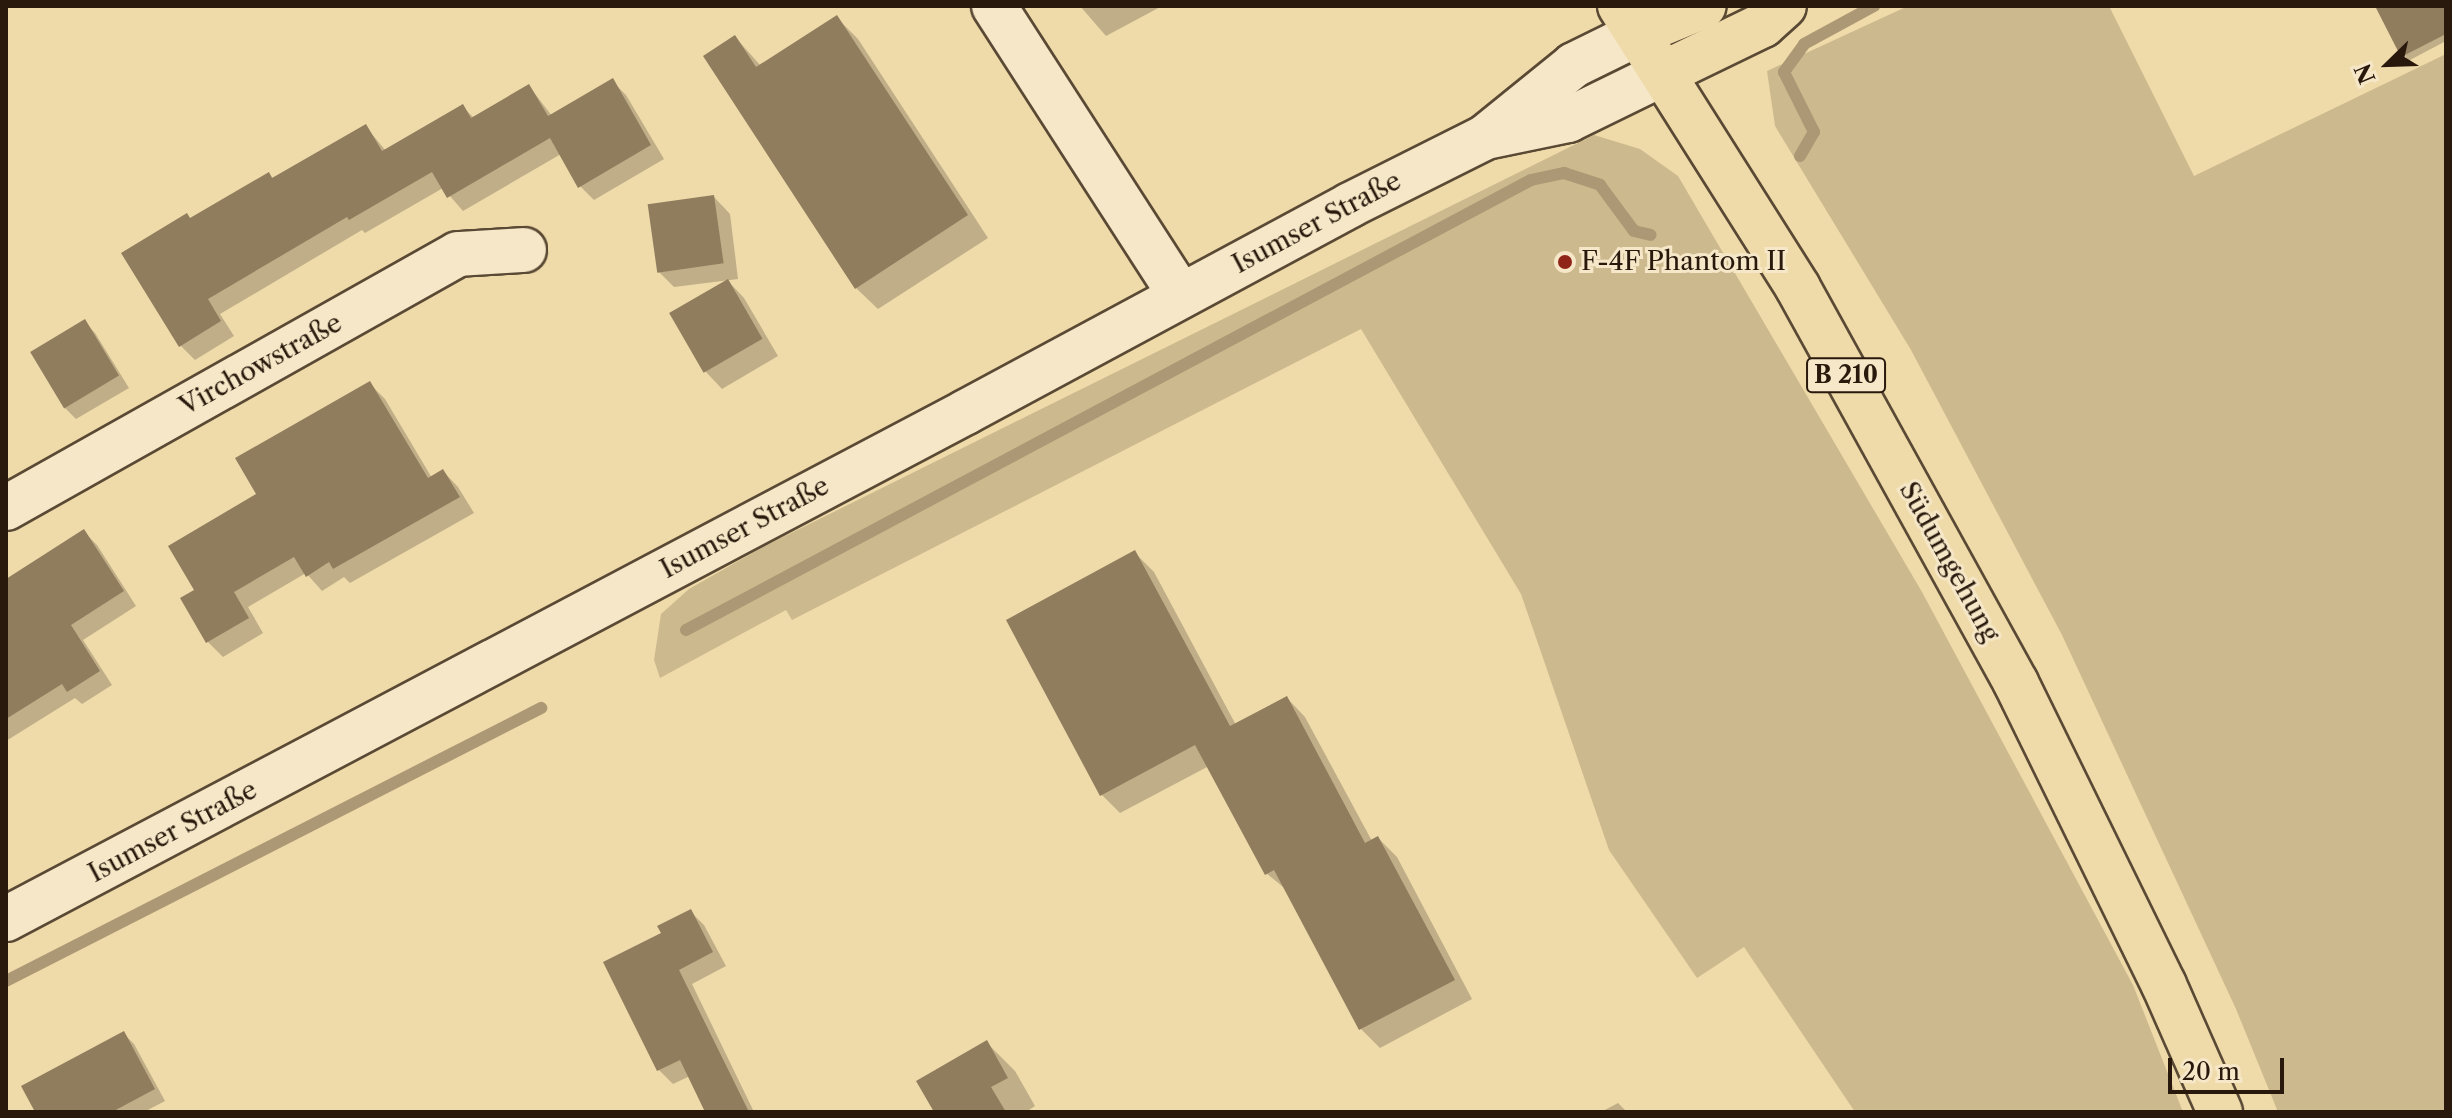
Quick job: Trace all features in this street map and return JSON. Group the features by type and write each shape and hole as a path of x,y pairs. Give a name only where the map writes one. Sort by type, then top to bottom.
{"main road":[{"path":"1630,20 1704,6"},
{"path":"1664,73 1763,25 1784,6"},
{"name":"Südumgehung","path":"1630,20 1798,288 2016,683 2158,971 2220,1112"}],"street":[{"path":"994,6 1180,295"},
{"name":"Isumser Straße","path":"6,919 537,640 1180,295 1484,138 1630,20"},
{"name":"Isumser Straße","path":"1484,138 1568,120 1664,73"},
{"name":"Virchowstraße","path":"6,508 458,254 524,250"}],"shaded area":[{"path":"1908,6 2109,6 2194,176 2446,54 2446,1112 2278,1112 2236,1009 2062,635 1911,350 1775,126 1767,71"},
{"path":"1594,135 1640,149 1678,176 1922,592 2133,985 2183,1112 1855,1112 1744,947 1697,978 1609,850 1521,594 1361,329 792,620 786,610 660,678 654,660 661,614 689,589 763,547"}],"building":[{"path":"2375,6 2446,6 2446,34 2401,57"},
{"path":"837,15 968,215 855,289 703,56 735,35 756,67"},
{"path":"613,78 651,145 578,188 550,138 447,198 432,172 349,220 347,217 208,299 221,321 179,347 121,253 187,213 190,218 269,172 272,178 366,124 382,151 463,104 471,118 529,84 548,116"},
{"path":"714,195 724,263 657,273 648,204"},
{"path":"728,279 763,339 704,373 669,313"},
{"path":"85,319 119,376 64,409 30,352"},
{"path":"370,381 428,478 443,469 460,497 333,569 329,562 306,577 294,557 234,592 249,618 206,643 180,598 194,590 168,546 256,494 235,458"},
{"path":"84,529 124,591 71,625 100,671 67,692 62,684 6,719 6,579"},
{"path":"1135,550 1230,726 1287,696 1365,843 1378,836 1455,980 1359,1030 1274,870 1265,875 1195,745 1100,796 1006,620"},
{"path":"691,909 713,952 679,970 749,1112 705,1112 680,1060 657,1071 603,962 661,933 657,926"},
{"path":"124,1031 155,1089 112,1112 35,1112 21,1086"},
{"path":"987,1040 1008,1078 991,1087 1006,1112 934,1112 916,1081"}],"waterway":[{"path":"1800,156 1814,132 1784,72 1804,44 1874,6"},
{"path":"686,630 1531,180 1564,173 1600,185 1634,231 1651,235"},
{"path":"6,981 541,708"}],"place":[{"name":"F-4F Phantom II","path":"1565,262"}]}
